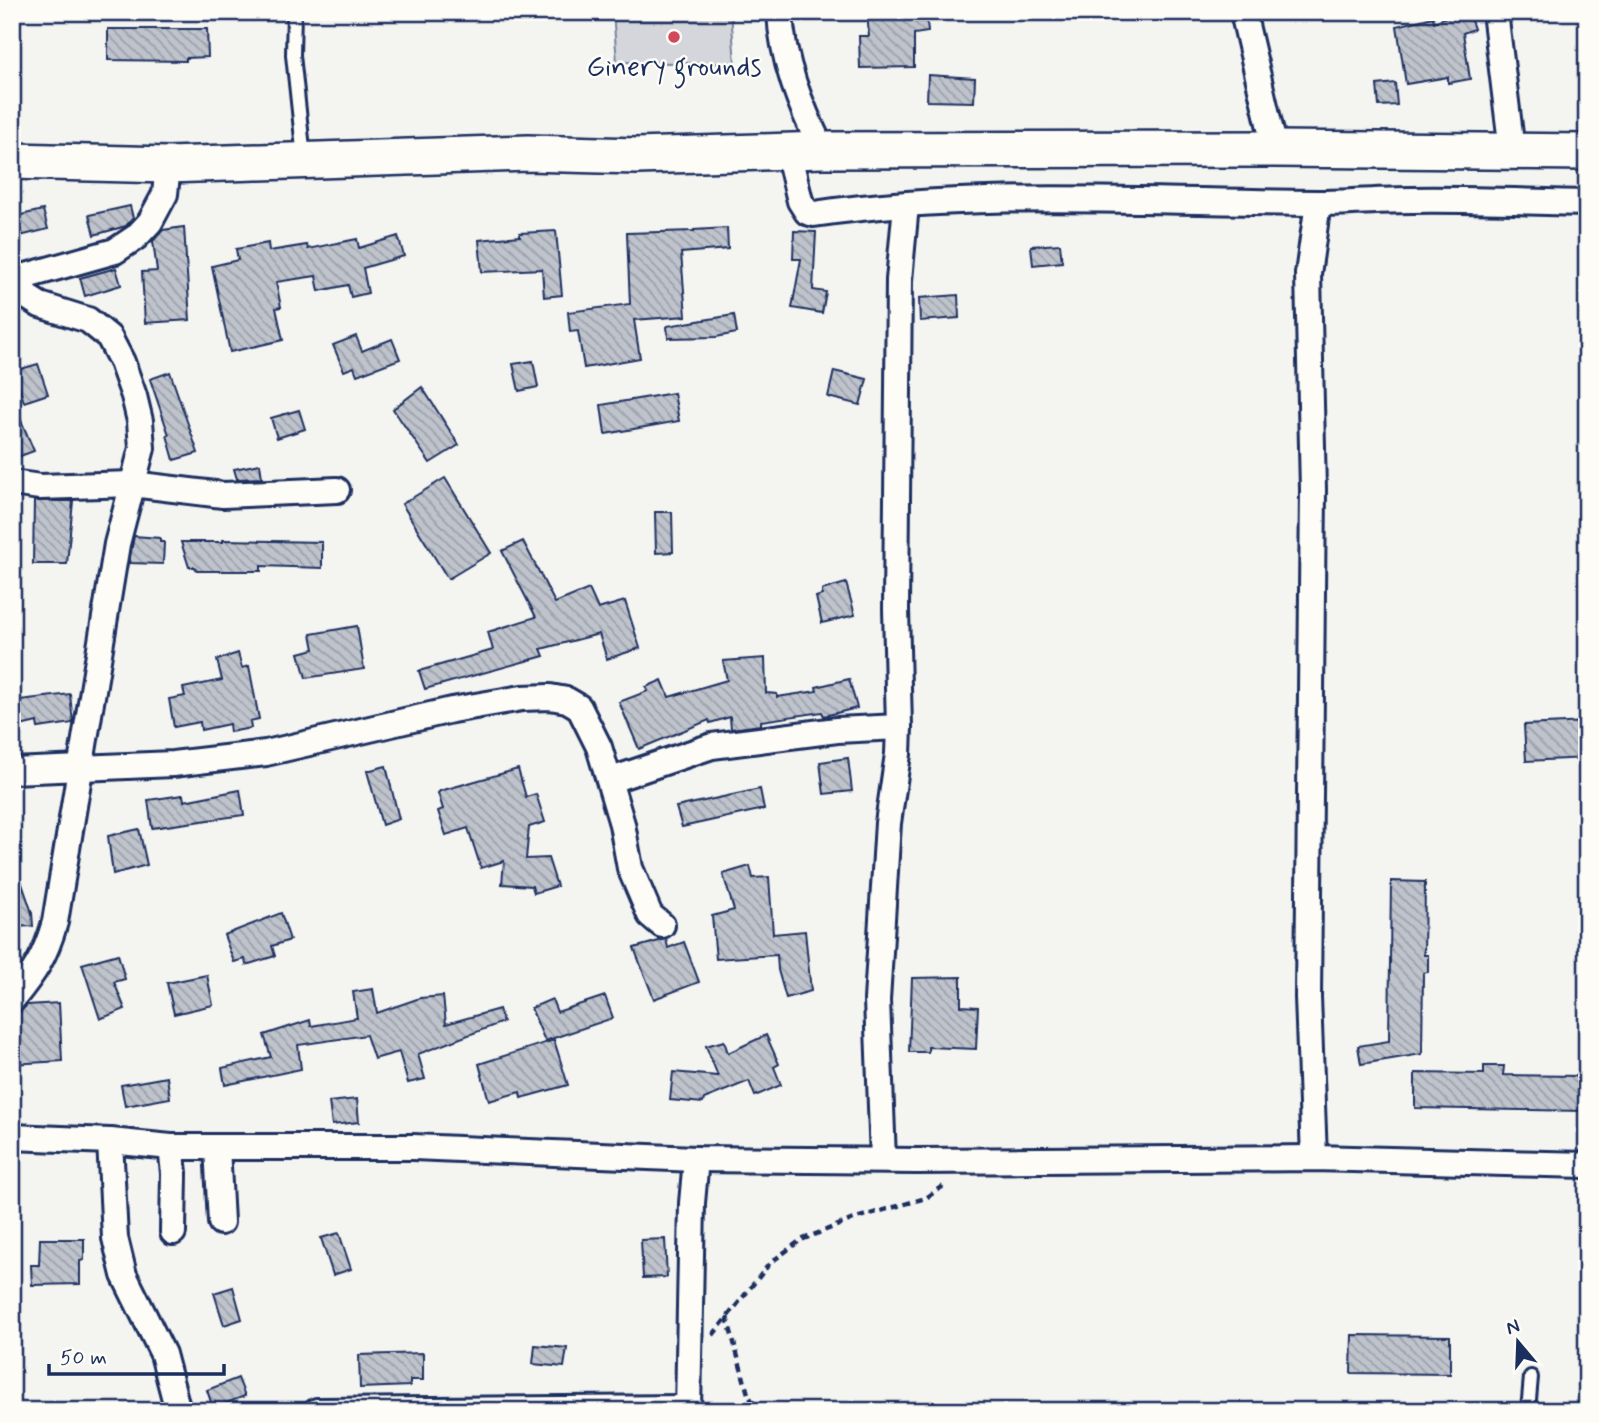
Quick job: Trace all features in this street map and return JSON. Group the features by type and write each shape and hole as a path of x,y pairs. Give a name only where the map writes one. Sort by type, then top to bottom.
{"main road":[{"path":"12,161 168,165 528,153 637,156 805,150 1275,149 1587,152"}],"street":[{"path":"780,12 786,54 802,109 805,150 800,201 807,212 814,214 973,201 1197,200 1318,203 1414,200 1587,203"},
{"path":"1243,12 1275,149"},
{"path":"1495,12 1512,151"},
{"path":"12,1000 41,962 52,932 67,861 79,768 117,544 142,448 140,421 122,362 109,337 88,320 40,305 29,298 13,280 115,251 136,237 150,222 165,194 168,165"},
{"path":"1314,1158 1308,997 1313,490 1308,274 1318,203"},
{"path":"883,1160 877,1000 888,823 899,727 895,610 899,280 906,205"},
{"path":"12,483 40,487 132,484 223,495 337,489"},
{"path":"12,771 173,764 266,753 452,710 522,698 550,697 567,700 579,707 599,747 611,780 630,868 650,915 662,925"},
{"path":"611,780 712,746 837,730 899,727"},
{"path":"12,1137 110,1141 171,1147 413,1147 696,1159 960,1161 1314,1158 1587,1165"},
{"path":"110,1141 115,1238 124,1275 163,1354 178,1411"},
{"path":"171,1147 174,1173 173,1232"},
{"path":"217,1147 221,1222"},
{"path":"317,1411 688,1410 692,1203 696,1159"}],"lane":[{"path":"294,12 293,55 304,162"},
{"path":"1528,1411 1531,1377"}],"path":[{"path":"688,1366 770,1263 801,1240 856,1218 926,1198 947,1184 960,1161"},
{"path":"727,1316 748,1394 758,1411"}],"shaded area":[{"name":"Ginery grounds","path":"613,12 731,12 735,64 617,62"}],"building":[{"path":"867,12 926,12 928,32 914,34 914,67 860,68 859,36 869,36"},
{"path":"1459,12 1468,12 1474,29 1463,33 1470,79 1448,83 1448,77 1406,84 1397,26 1433,17 1434,22"},
{"path":"108,29 207,29 208,57 186,58 186,61 108,60"},
{"path":"928,75 975,78 974,102 927,101"},
{"path":"1395,83 1397,105 1379,106 1377,85"},
{"path":"130,206 133,218 126,226 94,235 89,215"},
{"path":"43,210 48,229 12,238 12,217"},
{"path":"184,227 190,320 145,323 142,272 157,271 153,241 163,230"},
{"path":"727,228 728,249 681,253 686,316 634,320 640,358 584,368 578,331 570,332 568,312 630,304 627,233"},
{"path":"556,231 562,295 544,297 542,269 482,272 479,240 520,236 520,233"},
{"path":"794,231 816,232 813,290 826,292 822,313 792,308 801,259 793,259"},
{"path":"398,236 404,256 363,268 368,293 351,297 348,285 319,291 316,276 276,282 281,307 276,308 283,340 230,352 212,266 238,260 236,249 268,243 269,251 307,245 308,249 357,239 359,248"},
{"path":"1060,244 1062,262 1033,265 1031,246"},
{"path":"116,268 121,285 85,296 80,278"},
{"path":"958,295 959,318 920,321 919,298"},
{"path":"734,315 737,333 716,337 668,338 667,326"},
{"path":"356,336 362,351 392,339 400,359 357,375 354,367 344,371 333,345"},
{"path":"533,361 538,387 519,391 513,364"},
{"path":"38,364 48,394 24,402 14,371"},
{"path":"834,371 867,379 860,405 828,397"},
{"path":"170,372 198,453 174,460 169,435 150,379"},
{"path":"422,387 459,445 430,463 393,409"},
{"path":"674,393 679,421 605,434 601,405"},
{"path":"12,399 34,451 12,459"},
{"path":"299,410 305,429 277,438 271,418"},
{"path":"260,464 262,478 237,479 234,469"},
{"path":"445,478 491,553 448,579 402,504"},
{"path":"34,501 73,501 67,564 33,564"},
{"path":"655,512 672,512 673,552 656,553"},
{"path":"134,536 160,538 160,542 164,542 163,564 129,563"},
{"path":"523,541 555,603 589,589 598,609 625,601 640,648 607,659 599,634 541,649 544,656 425,689 419,671 493,650 488,632 536,617 502,551"},
{"path":"181,542 322,542 322,568 261,566 261,571 197,571 195,567 189,567"},
{"path":"846,583 855,615 822,623 816,597 822,595 822,590"},
{"path":"357,626 364,669 306,678 299,653 314,649 311,634"},
{"path":"238,653 242,668 249,666 259,719 250,721 251,728 230,732 229,724 201,730 200,722 174,727 169,699 185,696 183,688 222,680 217,660"},
{"path":"765,658 766,693 777,694 777,697 817,691 816,687 849,679 857,708 824,716 822,712 761,721 761,725 731,729 730,717 710,723 709,720 639,749 619,702 648,691 646,687 662,680 669,697 727,680 723,661"},
{"path":"70,694 73,723 38,728 37,722 12,728 12,701"},
{"path":"1587,722 1587,758 1526,761 1524,725"},
{"path":"848,758 852,791 824,794 820,762"},
{"path":"386,766 399,819 382,825 367,771"},
{"path":"518,769 526,797 536,794 545,822 529,827 526,859 548,858 557,886 534,893 532,886 502,884 504,861 481,868 468,828 446,835 438,811 443,809 438,793 440,791"},
{"path":"760,789 764,809 682,827 676,807"},
{"path":"240,790 244,815 152,828 148,800 183,795 184,801"},
{"path":"139,829 147,865 113,874 108,836"},
{"path":"15,863 32,913 33,926 12,927 12,864"},
{"path":"750,866 753,878 769,877 773,934 805,931 811,991 786,998 777,955 716,959 712,916 734,910 723,874"},
{"path":"1391,881 1425,882 1424,955 1428,955 1428,972 1423,973 1422,1054 1361,1064 1358,1046 1389,1041"},
{"path":"281,913 290,940 272,946 275,956 246,965 245,959 234,962 224,935"},
{"path":"666,939 668,948 684,942 699,982 654,999 634,948"},
{"path":"118,954 125,979 114,982 125,1009 100,1019 82,964"},
{"path":"207,975 213,1005 174,1014 167,983"},
{"path":"961,977 961,1006 978,1007 976,1049 928,1047 928,1052 909,1052 912,978"},
{"path":"373,989 377,1013 420,998 443,996 446,1024 499,1009 503,1022 418,1054 425,1079 408,1083 399,1052 374,1059 366,1035 298,1045 301,1069 225,1085 222,1068 271,1057 264,1035 310,1020 311,1026 357,1018 353,992"},
{"path":"605,996 613,1018 545,1041 531,1008 552,999 557,1012"},
{"path":"59,1003 62,1061 12,1064 12,1015 18,1014 27,1005"},
{"path":"766,1035 779,1064 774,1067 781,1085 755,1096 749,1081 704,1099 703,1103 670,1100 673,1072 718,1076 706,1046 724,1041 728,1053"},
{"path":"554,1040 568,1085 521,1098 520,1092 489,1101 479,1064"},
{"path":"1484,1066 1504,1066 1503,1075 1582,1076 1582,1111 1415,1108 1415,1073 1484,1074"},
{"path":"167,1077 170,1098 125,1106 121,1085"},
{"path":"357,1099 359,1122 332,1125 329,1102"},
{"path":"339,1233 351,1269 333,1275 321,1238"},
{"path":"40,1239 84,1239 80,1284 32,1285 31,1265 39,1265"},
{"path":"665,1239 667,1277 643,1278 641,1240"},
{"path":"233,1287 242,1319 224,1325 214,1293"},
{"path":"1352,1335 1450,1336 1450,1374 1351,1373"},
{"path":"535,1345 567,1348 564,1367 533,1364"},
{"path":"423,1353 423,1380 410,1380 410,1386 360,1388 359,1355"},
{"path":"238,1378 245,1396 213,1408 207,1390"}],"place":[{"name":"Ginery grounds","path":"674,37"}]}
